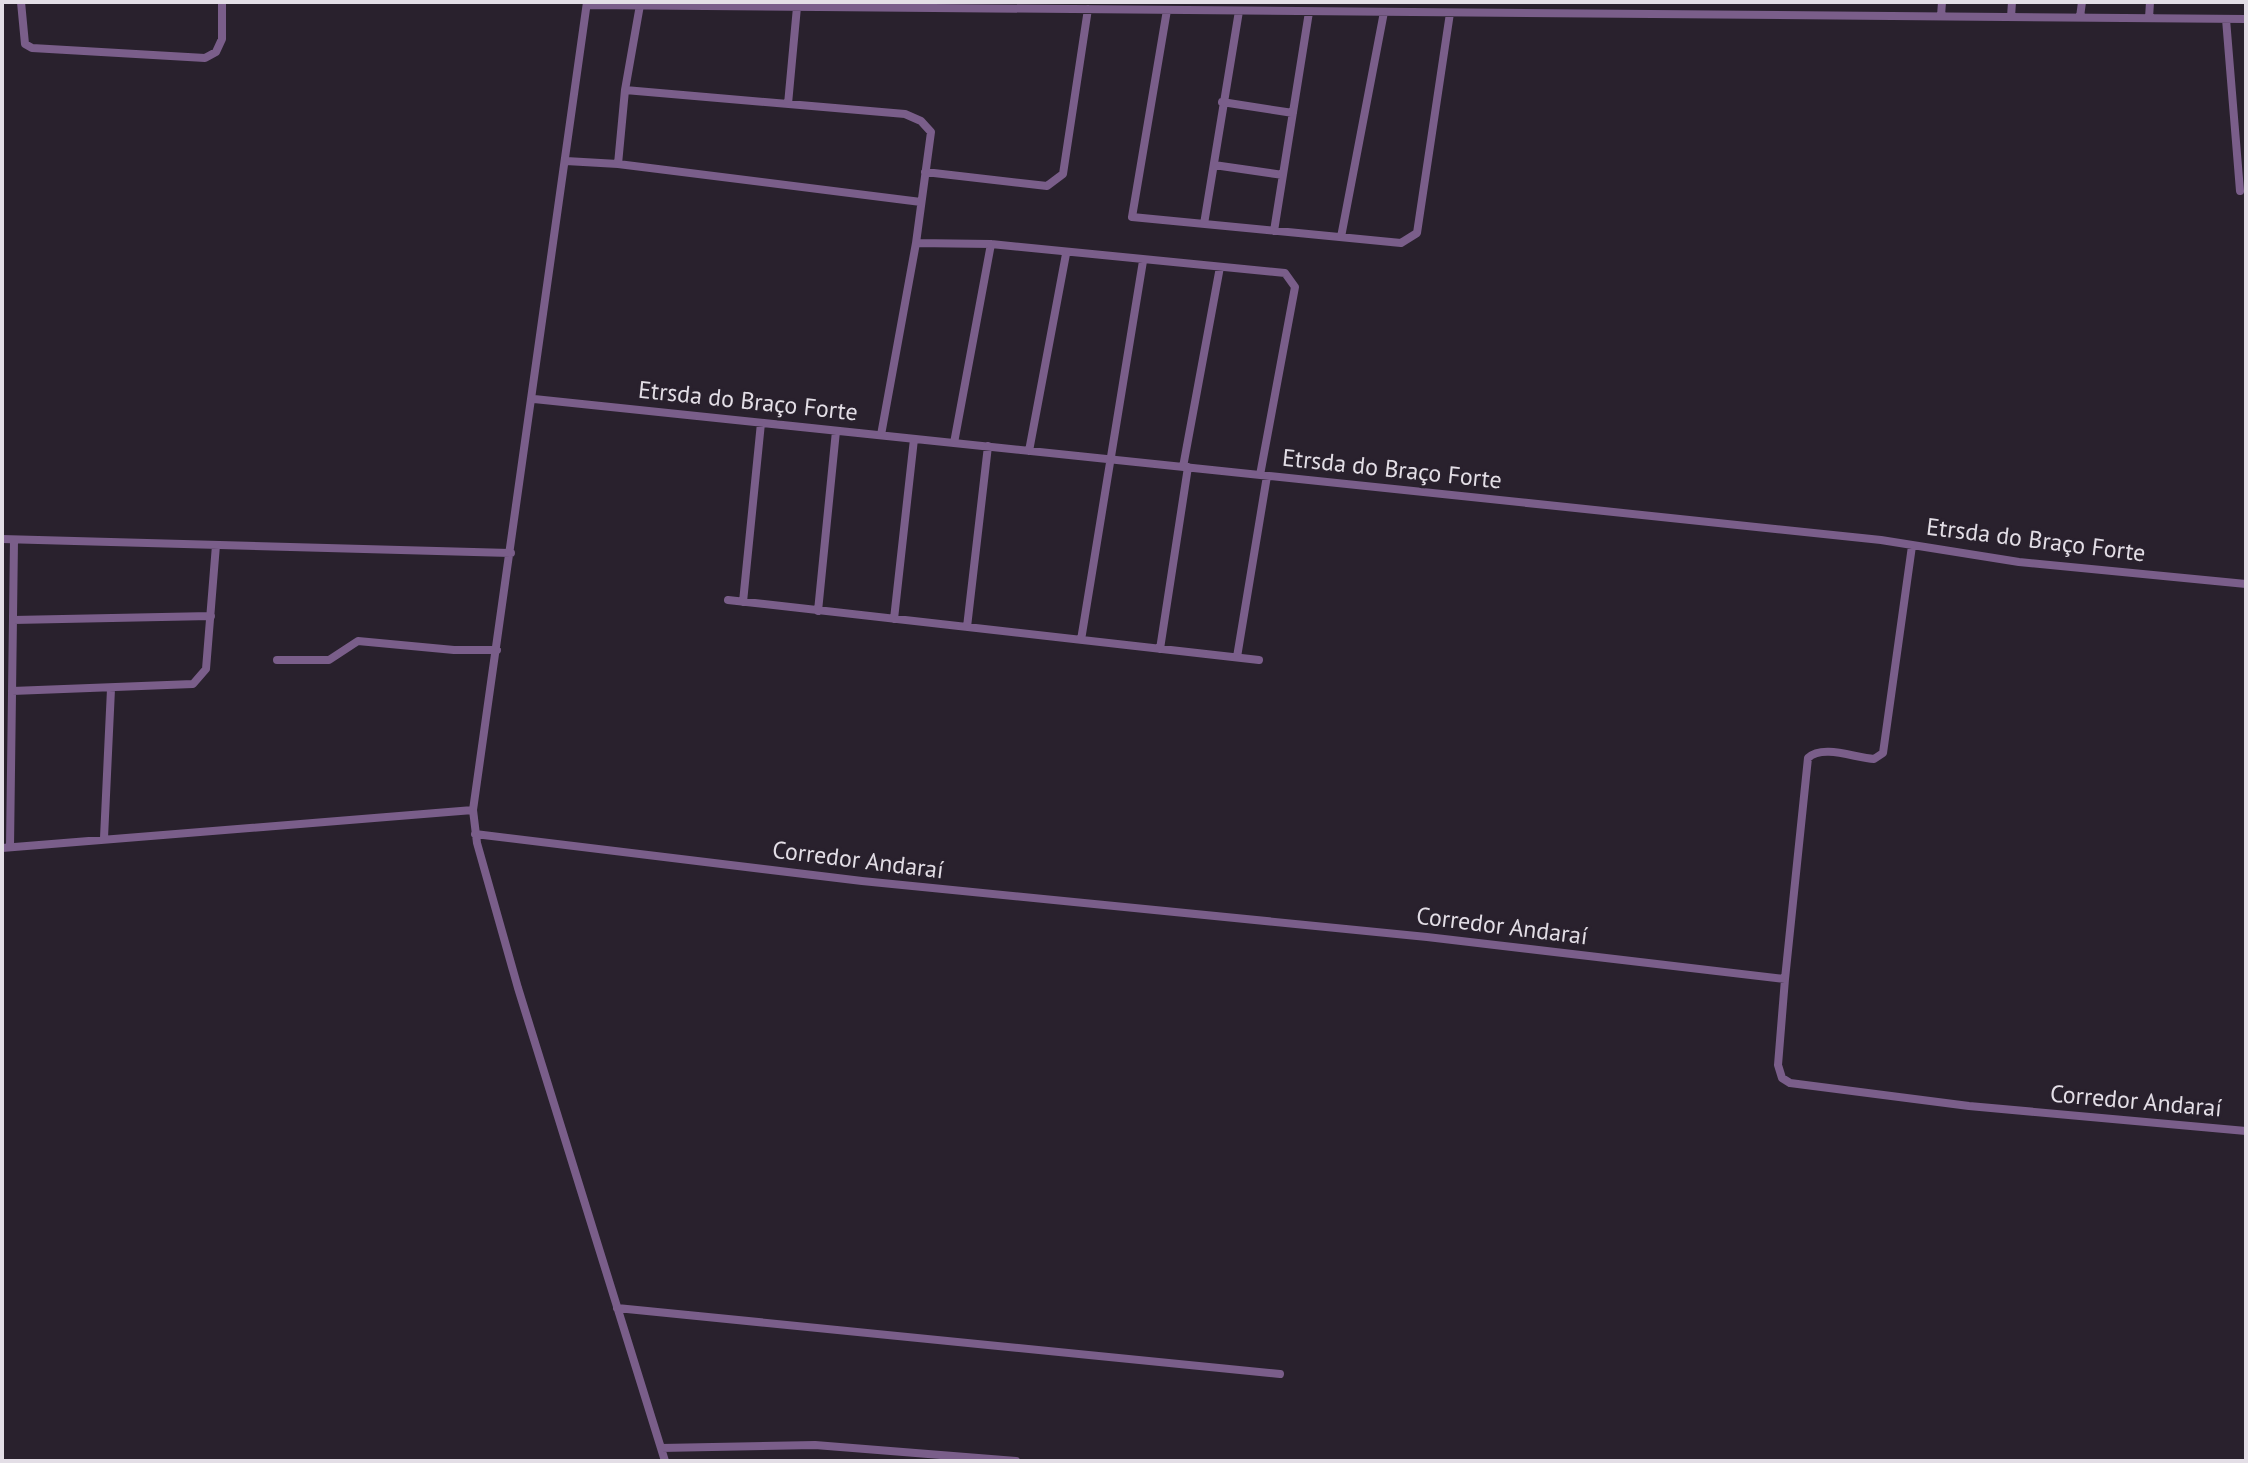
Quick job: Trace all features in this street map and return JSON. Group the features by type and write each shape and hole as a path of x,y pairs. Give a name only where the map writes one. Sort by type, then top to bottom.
{"street":[{"path":"21,2 23,36 25,44 32,48 205,58 216,52 222,39 222,2"},
{"path":"1941,16 1942,2"},
{"path":"2011,17 2012,2"},
{"path":"2080,17 2082,2"},
{"path":"2149,18 2150,2"},
{"path":"665,1461 518,988 475,834 473,810 534,399 587,3 2246,19"},
{"path":"618,164 625,90 640,5"},
{"path":"788,104 797,7"},
{"path":"925,172 1047,186 1063,174 1088,9"},
{"path":"1167,10 1132,217 1401,243 1417,233 1450,13"},
{"path":"1204,224 1239,11"},
{"path":"1274,231 1309,12"},
{"path":"1341,237 1384,12"},
{"path":"2226,19 2240,191"},
{"path":"625,90 905,114 921,121 931,132 916,243 881,435"},
{"path":"1222,102 1293,113"},
{"path":"566,161 618,164 921,202"},
{"path":"1214,165 1283,175"},
{"path":"916,243 991,244 1066,254 1285,273 1295,287 1263,475 1237,657"},
{"path":"954,443 991,244"},
{"path":"1029,451 1066,254"},
{"path":"1081,640 1143,261"},
{"path":"1160,649 1186,467 1220,267"},
{"name":"Etrsda do Braço Forte","path":"534,399 1263,475 1912,546 2019,562 2246,584"},
{"path":"743,602 761,423"},
{"path":"818,611 836,431"},
{"path":"894,619 914,439"},
{"path":"967,627 988,446"},
{"path":"2,539 511,553"},
{"path":"14,540 6,848 104,838 282,828 473,810"},
{"path":"12,691 193,684 206,669 216,545"},
{"path":"1785,979 1808,758 1812,754 1827,752 1874,759 1883,753 1912,546"},
{"path":"728,600 1259,660"},
{"path":"13,620 211,616"},
{"path":"277,660 329,660 358,641 454,650 497,650"},
{"path":"104,838 111,689"},
{"name":"Corredor Andaraí","path":"475,834 648,857 1306,928 1427,937 1785,979 1778,1065 1782,1078 1790,1083 1969,1106 2246,1131"},
{"path":"617,1308 1280,1374"},
{"path":"661,1448 815,1445 1016,1461"}]}
